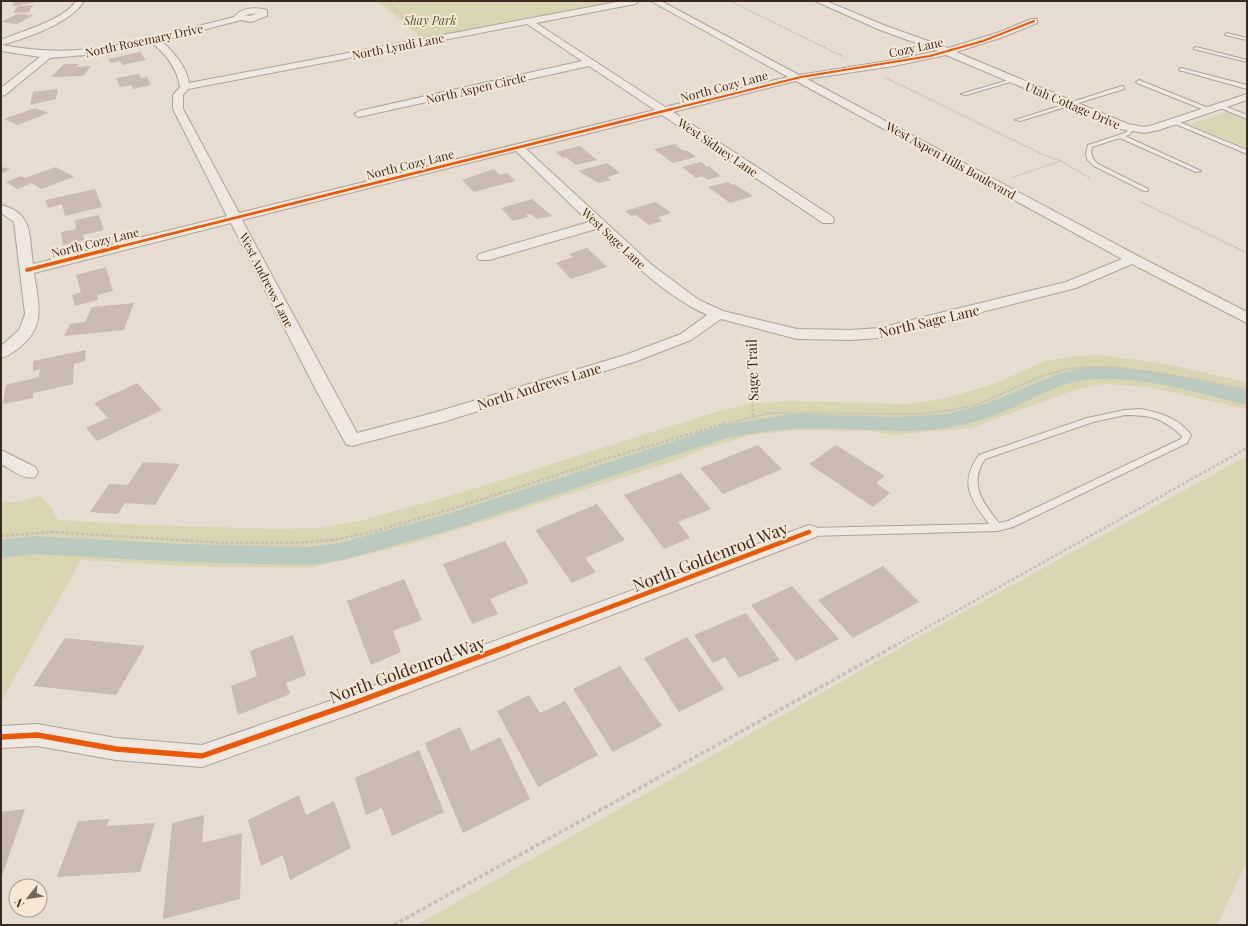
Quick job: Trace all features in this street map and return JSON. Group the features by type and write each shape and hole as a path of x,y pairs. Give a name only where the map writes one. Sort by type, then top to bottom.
{"street":[{"name":"North Lyndi Lane","path":"185,87 635,1"},
{"name":"West Aspen Hills Boulevard","path":"655,1 1133,259 1247,318"},
{"path":"823,3 842,1"},
{"name":"Utah Cottage Drive","path":"823,3 880,27 947,51 1119,126 1131,129 1150,129 1175,122 1247,96"},
{"path":"1,43 62,17 78,5"},
{"name":"North Rosemary Drive","path":"1,48 48,55 90,52 239,18"},
{"name":"West Sidney Lane","path":"528,21 592,62 828,220"},
{"name":"Cozy Lane","path":"798,78 906,61 997,37 1034,21"},
{"path":"152,39 168,51 178,65 184,79 185,87"},
{"path":"2,99 48,55"},
{"name":"North Aspen Circle","path":"359,114 592,62"},
{"name":"North Cozy Lane","path":"27,270 798,78"},
{"name":"West Andrews Lane","path":"185,87 178,95 178,109 324,390 352,440"},
{"name":"West Sage Lane","path":"519,148 646,268 694,303 718,314"},
{"path":"1,209 20,221 32,321 24,336 1,353"},
{"path":"484,257 598,224"},
{"name":"North Sage Lane","path":"718,314 796,334 850,335 879,333 1028,297 1070,285 1133,259"},
{"name":"North Andrews Lane","path":"352,440 437,418 631,358 686,337 718,314"},
{"path":"1,456 29,472"},
{"name":"North Goldenrod Way","path":"1,737 37,735 116,749 202,756 364,700 809,532"}],"lane":[{"path":"1227,34 1247,39"},
{"path":"1196,48 1247,61"},
{"path":"1181,69 1247,86"},
{"path":"964,94 1014,80"},
{"path":"1139,82 1209,110"},
{"path":"1018,120 1122,88"},
{"path":"1220,106 1247,117"},
{"path":"1175,122 1247,152"},
{"path":"1131,129 1129,133 1090,146 1089,150 1091,161 1096,165 1146,190"},
{"path":"1120,136 1198,171"},
{"path":"809,532 997,527 1010,524 1184,441 1187,435 1179,425 1166,417 1145,412 1130,412 1105,415 982,457 975,465 972,479 978,504 997,527"}],"path":[{"path":"386,1 402,13 407,21 422,32"},
{"path":"730,1 1042,154 1061,161 1090,178"},
{"path":"1008,179 1061,161"},
{"path":"1140,202 1247,253"},
{"path":"1,536 50,532 227,542 292,543 333,540 372,532 462,506 606,459 754,416 770,413 919,414 952,410 977,405 1039,377 1066,369 1092,367 1116,367 1196,379 1247,390"},
{"path":"394,925 1247,448"}],"green space":[{"name":"Shay Park","path":"377,1 635,1 425,40"},
{"path":"1227,112 1247,120 1247,148 1190,124"},
{"path":"1100,355 1162,363 1247,382 1247,409 1148,387 1103,384 1077,389 971,428 892,435 870,431 796,430 751,435 698,451 678,460 412,544 309,568 190,566 81,560 1,702 1,502 18,502 39,496 50,506 58,520 145,525 277,529 321,528 360,521 467,491 706,415 748,404 792,401 906,404 943,399 994,384 1045,361 1078,356"},
{"path":"1247,456 1247,861 1217,925 417,925 942,624"}],"building":[{"path":"21,1 37,2 14,6 12,3"},
{"path":"33,5 29,12 13,13 18,6"},
{"path":"17,14 34,15 17,24 1,22"},
{"path":"140,52 146,60 122,65 120,61 111,63 108,59"},
{"path":"64,64 79,64 76,67 91,66 83,76 51,77"},
{"path":"139,74 141,78 147,77 151,85 133,89 131,85 120,87 116,78"},
{"path":"58,89 56,99 30,105 33,92"},
{"path":"35,108 49,113 17,125 4,119"},
{"path":"675,144 682,150 688,151 696,157 673,163 654,149"},
{"path":"580,146 597,160 576,165 566,157 563,158 556,152"},
{"path":"701,162 707,167 709,166 720,176 708,180 702,176 696,178 682,167"},
{"path":"607,163 620,173 607,177 611,180 599,183 578,171"},
{"path":"1,167 11,169 1,174"},
{"path":"56,167 74,177 41,189 32,183 17,189 6,182 21,176 25,178"},
{"path":"494,169 500,175 507,173 515,181 474,192 462,180"},
{"path":"728,182 753,196 730,203 708,187"},
{"path":"95,189 102,207 65,216 62,204 48,208 45,200"},
{"path":"532,199 552,216 537,219 531,214 526,215 528,217 513,221 501,208"},
{"path":"656,202 671,213 658,217 662,221 649,225 636,215 632,216 625,211"},
{"path":"99,215 104,230 83,235 84,240 63,245 61,232 76,229 75,220"},
{"path":"587,248 607,267 571,279 556,263 573,257 569,254"},
{"path":"106,267 113,291 97,295 98,300 75,306 72,295 81,292 76,275"},
{"path":"134,303 124,330 64,336 70,324 85,322 92,307"},
{"path":"86,350 85,361 74,364 73,384 33,393 33,398 3,404 6,385 39,377 40,369 33,371 33,361"},
{"path":"137,383 162,410 97,441 86,428 108,418 94,403"},
{"path":"758,445 782,469 723,494 700,468"},
{"path":"836,445 885,476 876,483 890,493 873,507 809,464"},
{"path":"143,462 180,464 155,505 125,503 118,514 90,512 109,484 128,485"},
{"path":"681,473 711,509 678,522 690,538 664,549 624,495"},
{"path":"597,504 625,540 585,558 596,572 572,583 535,530"},
{"path":"505,541 529,583 490,599 498,614 472,624 443,564"},
{"path":"883,566 919,602 853,638 818,600"},
{"path":"404,579 422,620 393,631 401,652 371,665 347,601"},
{"path":"792,586 839,639 796,661 751,605"},
{"path":"746,613 780,660 739,678 725,657 713,663 694,635"},
{"path":"293,635 306,675 286,683 290,694 238,715 231,686 257,676 250,651"},
{"path":"687,637 724,689 679,712 644,658"},
{"path":"65,638 145,646 116,695 33,686"},
{"path":"620,666 662,726 613,752 573,689"},
{"path":"529,695 540,713 565,701 598,755 538,787 497,711"},
{"path":"460,727 471,751 500,737 530,799 463,833 425,743"},
{"path":"419,750 444,812 392,836 382,808 366,815 355,778"},
{"path":"299,795 306,815 334,801 351,848 290,880 283,855 261,866 248,820"},
{"path":"25,809 1,879 1,812"},
{"path":"204,815 202,843 242,833 240,899 163,919 172,823"},
{"path":"109,819 107,826 155,823 140,872 57,877 78,821"}],"waterway":[{"path":"1,549 33,545 184,553 309,556 339,552 446,523 724,432 762,425 801,421 896,424 947,421 966,417 1010,402 1041,387 1065,378 1086,374 1108,373 1156,378 1204,387 1247,398"}],"cycle path":[{"path":"27,270 788,80 930,56 983,41 1034,21"},
{"path":"1,737 37,735 116,749 202,756 357,702 809,532"}]}
